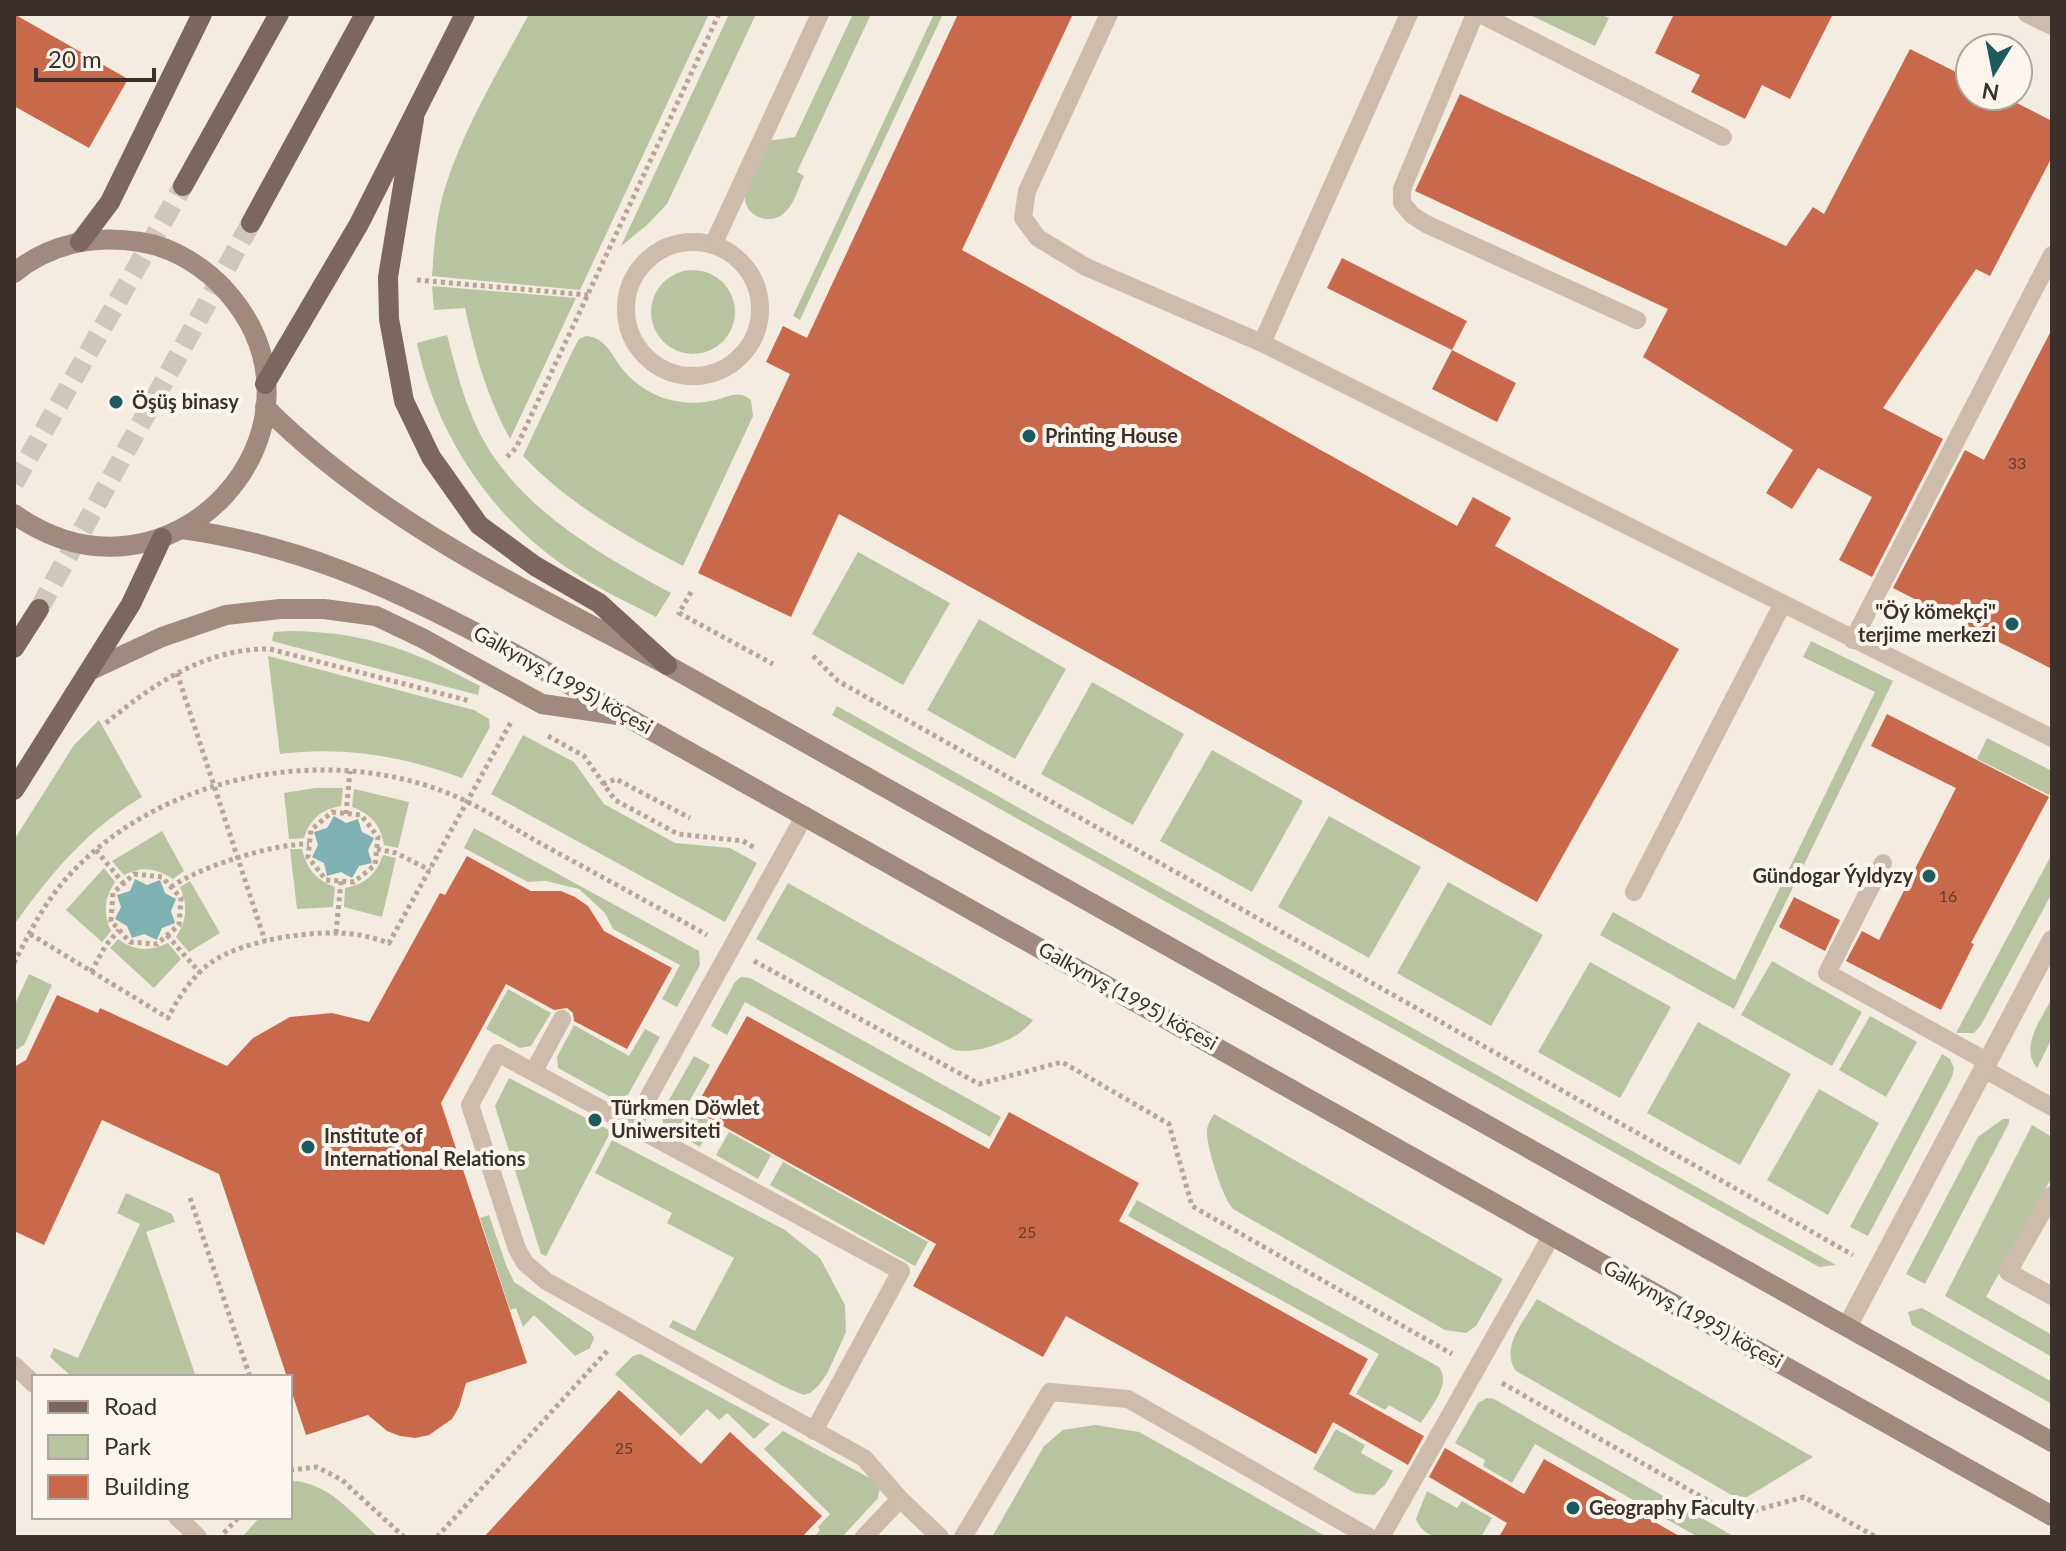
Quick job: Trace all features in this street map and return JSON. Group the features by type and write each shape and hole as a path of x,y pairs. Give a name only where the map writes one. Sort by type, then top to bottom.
{"main road":[{"path":"80,242 110,202 202,14"},
{"path":"183,186 279,14"},
{"path":"251,223 365,14"},
{"path":"265,384 359,224 465,14"},
{"path":"414,119 388,277 389,319 404,401 431,457 479,525 535,566 599,603 667,665"},
{"path":"14,514 54,536 97,547 141,544 162,538 182,529 218,504 233,487 255,449 265,407 265,384 256,342 236,302 205,271 167,249 146,243 102,239 80,242 38,256 16,269"},
{"path":"265,407 318,457 384,506 467,558 667,665 2052,1442"},
{"name":"Galkynyş (1995) köçesi","path":"182,529 274,546 408,597 631,717 2052,1516"},
{"path":"14,790 131,604 162,538"},
{"path":"14,648 39,609"},
{"path":"89,671 162,637 226,615 280,609 324,609 376,616 542,704 631,717"}],"street":[{"path":"1847,1327 2052,940"}],"lane":[{"path":"713,245 820,14"},
{"path":"1109,14 1027,191 1023,218 1038,238 1086,267 1262,343 2052,738"},
{"path":"1262,343 1409,14"},
{"path":"1637,320 1426,224 1412,215 1402,203 1402,189 1478,14 1723,137"},
{"path":"2027,14 2052,26"},
{"path":"691,241 713,245 733,254 749,270 759,290 761,313 757,334 745,353 728,368 706,376 684,377 663,370 645,357 632,338 625,317 627,294 635,274 650,257 669,245 691,241"},
{"path":"1853,640 2052,255"},
{"path":"1634,892 1782,605"},
{"path":"633,1125 805,815"},
{"path":"1883,863 1827,973 2052,1107"},
{"path":"534,1071 562,1019"},
{"path":"814,1431 901,1271 498,1053 470,1105 517,1249 535,1274 629,1328 814,1431 864,1458 900,1499 940,1537"},
{"path":"2052,1195 2008,1272 2052,1296"},
{"path":"1381,1537 1552,1235"},
{"path":"14,1365 32,1382"},
{"path":"963,1537 1050,1392 1128,1399 1369,1537"},
{"path":"864,1537 900,1499"},
{"path":"179,1519 198,1537"}],"path":[{"path":"507,457 516,448 719,14"},
{"path":"409,279 588,295"},
{"path":"691,592 679,613 773,664"},
{"path":"106,723 164,678 218,657 254,649 270,649 476,703"},
{"path":"813,656 838,681 1853,1255"},
{"path":"177,673 265,941"},
{"path":"30,934 168,1018 176,1002 211,963 265,941 301,934 336,933 389,943 514,717 509,715"},
{"path":"537,730 584,756 615,800 678,834 743,841 753,846"},
{"path":"14,963 52,896 96,850 188,794 214,785 302,771 350,771 417,783 467,803 979,1084 1062,1062 1169,1124 1192,1206 1735,1516 1804,1497 1876,1537"},
{"path":"346,814 350,771"},
{"path":"603,784 616,779 690,818"},
{"path":"332,812 361,815 378,837 375,865 354,882 326,880 308,857 309,844 311,830 332,812"},
{"path":"171,887 187,876 238,860 290,844 309,844"},
{"path":"377,849 396,853 430,870"},
{"path":"96,850 124,884"},
{"path":"134,874 162,877 171,887 181,898 179,925 157,944 130,942 111,921 113,893 134,874"},
{"path":"336,933 341,881"},
{"path":"91,972 106,945 119,930"},
{"path":"167,935 200,973"},
{"path":"190,1198 249,1375"},
{"path":"437,1537 629,1328"},
{"path":"292,1470 317,1467 342,1480 404,1537"},
{"path":"221,1537 237,1519"}],"green space":[{"path":"529,14 709,14 580,290 432,276 439,212 452,168 482,101"},
{"path":"729,14 756,14 667,204 621,246"},
{"path":"853,14 871,14 797,172 804,176 795,196 787,211 778,217 766,219 754,215 745,199 768,141 795,137"},
{"path":"934,14 942,16 800,320 793,316"},
{"path":"1528,14 1600,14 1609,18 1595,46"},
{"path":"693,270 709,273 723,282 732,296 735,312 732,328 723,342 709,351 693,354 677,351 663,342 654,328 651,312 654,296 663,282 677,273"},
{"path":"432,286 576,298 510,439 483,375 465,308 434,310"},
{"path":"447,335 472,416 496,460 533,502 554,520 599,552 671,593 656,617 595,585 546,552 519,529 473,474 438,411 417,343"},
{"path":"586,336 600,340 634,381 661,397 694,403 736,395 751,400 753,416 683,566 598,518 559,489 523,456 574,348 579,339"},
{"path":"858,552 950,603 903,685 812,634"},
{"path":"979,619 1066,669 1015,759 927,710"},
{"path":"274,632 344,635 411,653 480,686 478,695 272,641"},
{"path":"1811,641 1893,681 1734,1009 1600,935 1613,912 1735,980 1875,692 1803,657"},
{"path":"268,656 474,710 489,719 490,727 462,778 418,764 372,755 326,751 280,754"},
{"path":"1092,682 1184,734 1133,825 1041,774"},
{"path":"837,706 1836,1265 1819,1267 832,715"},
{"path":"99,720 142,797 104,823 71,854 14,925 14,840 74,745"},
{"path":"523,735 574,762 604,804 675,843 730,848 757,863 725,922 491,794"},
{"path":"1987,738 2052,771 2049,795 1977,759"},
{"path":"1212,750 1303,801 1252,892 1160,841"},
{"path":"343,788 341,806 318,816 304,838 289,839 284,793"},
{"path":"354,789 409,802 398,848 384,845 374,821 352,807"},
{"path":"1329,816 1421,867 1369,958 1278,907"},
{"path":"474,828 699,951 700,965 677,1007 662,999 680,965 613,929 605,913 579,889 546,881 528,882 464,848"},
{"path":"162,831 184,871 173,879 149,870 124,875 112,861"},
{"path":"290,849 302,849 313,872 335,887 333,907 297,909"},
{"path":"2052,854 2052,893 1981,1025 1974,1033 1956,1033"},
{"path":"383,855 396,858 382,917 344,907 345,888 369,878"},
{"path":"104,868 115,882 106,906 111,931 102,942 66,910"},
{"path":"190,881 220,933 189,952 176,937 185,913 180,887"},
{"path":"1448,882 1543,935 1491,1026 1397,973"},
{"path":"788,883 1033,1020 1008,1040 985,1048 954,1050 756,939"},
{"path":"118,939 142,949 168,943 181,959 154,988 110,948"},
{"path":"1772,961 1862,1012 1832,1066 1741,1015"},
{"path":"1590,962 1671,1007 1620,1098 1538,1052"},
{"path":"29,974 52,985 24,1045 14,1051 14,1006"},
{"path":"741,977 750,978 1001,1117 990,1137 745,1002 727,1035 711,1026 735,982"},
{"path":"508,989 551,1013 531,1046 520,1048 486,1029"},
{"path":"2052,998 2052,1038 2037,1068 2032,1060 2031,1042"},
{"path":"1870,1016 1917,1042 1886,1097 1839,1070"},
{"path":"1698,1022 1791,1074 1740,1165 1647,1113"},
{"path":"574,1025 629,1056 645,1029 660,1037 628,1095 614,1099 558,1068 557,1057"},
{"path":"1942,1054 1950,1059 1954,1068 1952,1077 1868,1236 1850,1227"},
{"path":"694,1056 710,1065 686,1107 714,1123 700,1147 664,1126 661,1114"},
{"path":"509,1078 611,1131 546,1256 541,1254 495,1106"},
{"path":"1819,1089 1879,1123 1828,1215 1767,1180"},
{"path":"1214,1114 1503,1279 1476,1326 1466,1333 1445,1330 1233,1209 1220,1184 1207,1138 1209,1122"},
{"path":"2003,1119 2009,1119 2009,1123 1925,1284 1906,1274 1978,1137"},
{"path":"2032,1125 2052,1137 2052,1177 1986,1297 2052,1335 2052,1357 1945,1296"},
{"path":"729,1132 771,1155 758,1179 716,1155"},
{"path":"612,1140 785,1230 820,1258 845,1305 846,1332 828,1372 810,1393 804,1395 787,1388 669,1327 673,1320 695,1331 734,1258 667,1223 672,1213 595,1173"},
{"path":"783,1162 928,1242 915,1266 770,1185"},
{"path":"126,1193 172,1214 175,1222 146,1232 195,1375 70,1375 50,1357 54,1348 78,1358 140,1224 117,1213"},
{"path":"1137,1200 1439,1367 1443,1381 1441,1388 1421,1423 1389,1405 1385,1410 1356,1394 1379,1354 1128,1216"},
{"path":"489,1215 514,1282 591,1333 594,1338 590,1348 575,1356 534,1315 523,1327 516,1308 510,1310 480,1218"},
{"path":"1537,1299 1813,1457 1747,1497 1735,1497 1516,1371 1510,1353 1512,1344"},
{"path":"1922,1308 2052,1382 2052,1404 1912,1325 1908,1312"},
{"path":"640,1354 770,1424 754,1439 727,1413 719,1420 707,1409 681,1436 615,1374 633,1356"},
{"path":"1487,1398 1494,1399 1735,1537 1698,1537 1535,1444 1512,1483 1483,1466 1485,1460 1455,1443 1478,1403"},
{"path":"1095,1425 1139,1432 1327,1537 992,1537 1044,1446 1063,1430"},
{"path":"1336,1429 1365,1445 1361,1453 1393,1471 1385,1485 1374,1495 1355,1493 1313,1469"},
{"path":"783,1431 875,1481 880,1487 878,1498 842,1537 814,1537 820,1530 818,1527 830,1514 764,1449"},
{"path":"292,1482 306,1483 329,1494 378,1537 242,1537 258,1519 292,1519"},
{"path":"1427,1491 1457,1508 1462,1501 1492,1518 1481,1537 1443,1538 1427,1533 1416,1519"}],"water":[{"path":"334,816 346,823 358,819 362,832 374,838 368,850 372,863 359,866 352,878 341,872 327,876 324,863 312,857 318,845 314,832 327,828"},
{"path":"135,879 147,885 160,880 165,893 176,899 171,911 175,923 162,928 157,940 144,934 132,938 127,926 115,919 121,907 117,895 130,891"}],"building":[{"path":"14,14 128,79 89,148 14,106"},
{"name":"Printing House","path":"958,14 1073,14 962,250 1457,526 1473,497 1511,518 1495,546 1679,649 1537,902 839,514 791,617 698,573 790,374 766,362 783,326 807,338"},
{"path":"1674,14 1833,14 1790,99 1762,85 1745,119 1691,92 1700,75 1655,53"},
{"path":"1910,49 1954,71 1954,112 2034,112 2052,121 2052,157 1990,276 1976,269 1883,408 1943,439 1872,577 1839,560 1872,497 1818,468 1792,509 1766,493 1793,450 1643,357 1668,309 1415,191 1460,94 1786,246 1813,207 1824,214"},
{"path":"1342,258 1467,321 1452,350 1327,288"},
{"path":"2052,329 2052,669 1893,588 1965,450 1984,460"},
{"path":"1452,350 1516,383 1497,422 1432,389"},
{"path":"1887,714 2049,797 1971,943 1974,944 1941,1010 1846,961 1862,931 1879,940 1956,788 1871,746"},
{"name":"Institute of International Relations","path":"467,856 531,891 561,891 575,897 588,906 604,931 672,968 627,1049 574,1021 573,1013 567,1008 554,1010 506,984 441,1103 527,1363 466,1383 452,1419 429,1435 415,1438 400,1436 387,1431 368,1415 306,1435 292,1393 292,1375 286,1375 219,1174 102,1120 44,1245 14,1231 14,1067 26,1060 57,995 98,1013 100,1008 227,1066 253,1038 290,1017 332,1013 369,1022 440,893 445,895"},
{"path":"1794,897 1840,920 1825,951 1779,927"},
{"path":"747,1016 989,1149 1009,1112 1139,1183 1119,1221 1368,1359 1349,1394 1424,1436 1408,1465 1333,1422 1316,1454 1066,1316 1043,1357 913,1286 936,1244 694,1110"},
{"path":"619,1390 701,1464 730,1432 822,1516 802,1537 484,1537"},
{"name":"Geography Faculty","path":"1445,1448 1524,1494 1544,1459 1681,1537 1499,1537 1507,1523 1429,1477"}],"tunnel":[{"path":"14,483 183,186"},
{"path":"39,609 251,223"}],"place":[{"name":"Öşüş binasy","path":"116,402"},
{"name":"Printing House","path":"1029,436"},
{"name":"\"Öý kömekçi\" terjime merkezi","path":"2012,624"},
{"name":"Gündogar Ýyldyzy","path":"1929,876"},
{"name":"Türkmen Döwlet Uniwersiteti","path":"595,1120"},
{"name":"Institute of International Relations","path":"308,1147"},
{"name":"Geography Faculty","path":"1573,1508"}]}
